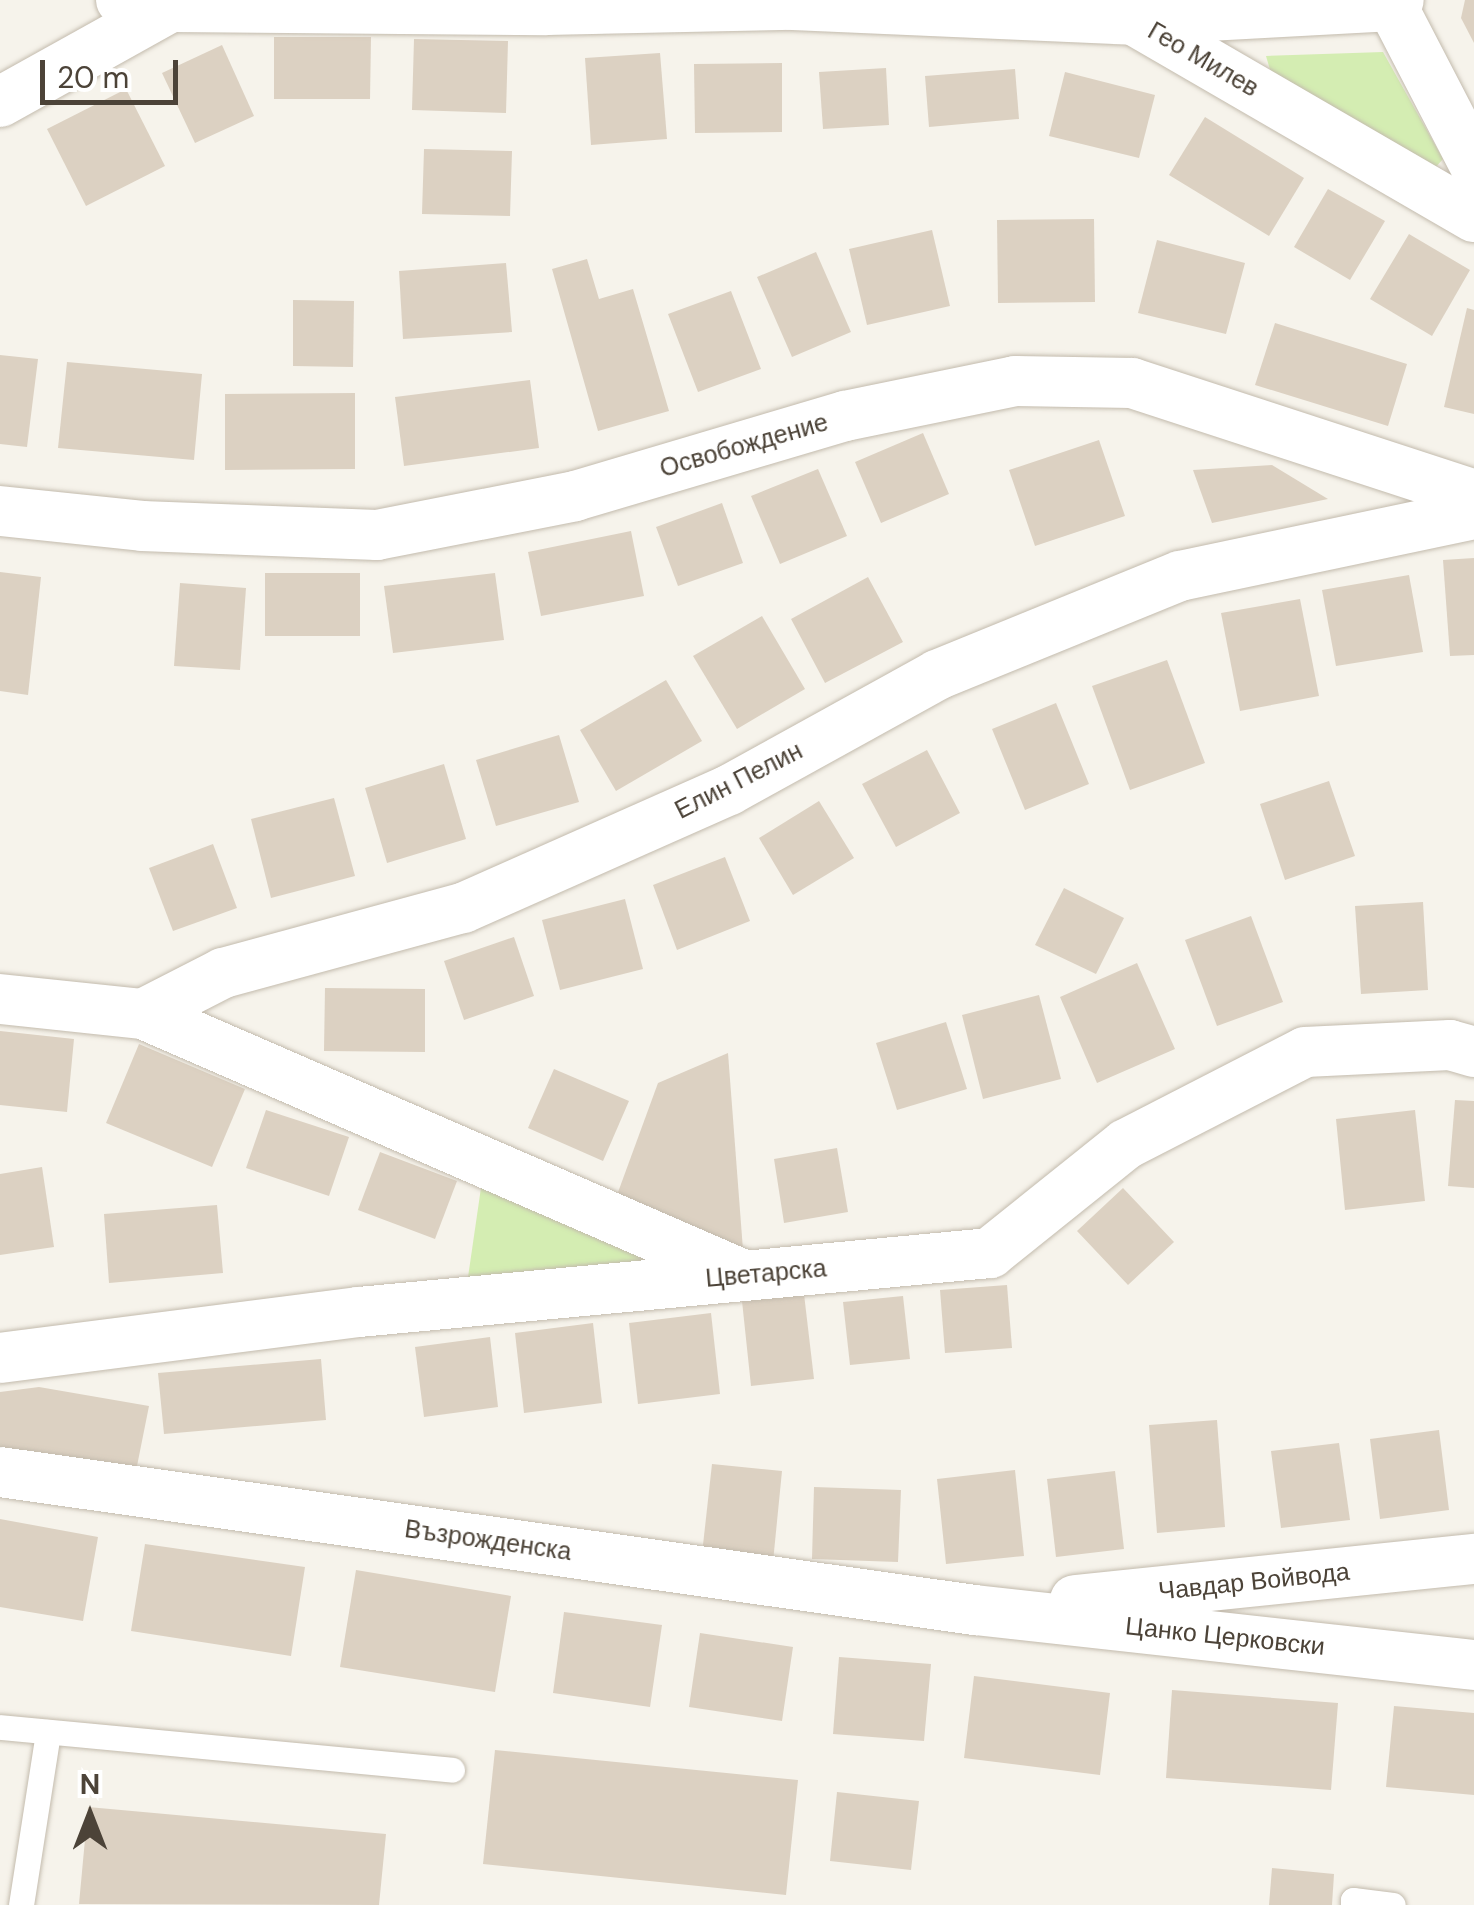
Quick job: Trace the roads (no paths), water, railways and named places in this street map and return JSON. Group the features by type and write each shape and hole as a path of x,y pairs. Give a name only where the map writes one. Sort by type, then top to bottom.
{"street":[{"name":"Гео Милев","path":"121,0 172,7 546,10 793,5 1134,20 1474,217"},
{"path":"1134,20 1394,2 1474,164"},
{"path":"0,102 172,7"},
{"name":"Освобождение","path":"0,511 142,526 377,535 575,496 845,416 1014,381 1132,383 1474,495"},
{"name":"Елин Пелин","path":"143,1014 223,974 463,908 729,790 937,675 1180,576 1474,514"},
{"path":"0,999 143,1014 746,1276"},
{"name":"Цветарска","path":"0,1358 359,1312 990,1253 1126,1144 1305,1052 1450,1045 1474,1052"},
{"name":"Възрожденска","path":"0,1472 975,1610"},
{"name":"Чавдар Войвода","path":"975,1610 1474,1559"},
{"name":"Цанко Церковски","path":"975,1610 1474,1665"}],"lane":[{"path":"0,1728 452,1770"},
{"path":"21,1905 48,1732"},
{"path":"1353,1903 1393,1905"}]}
